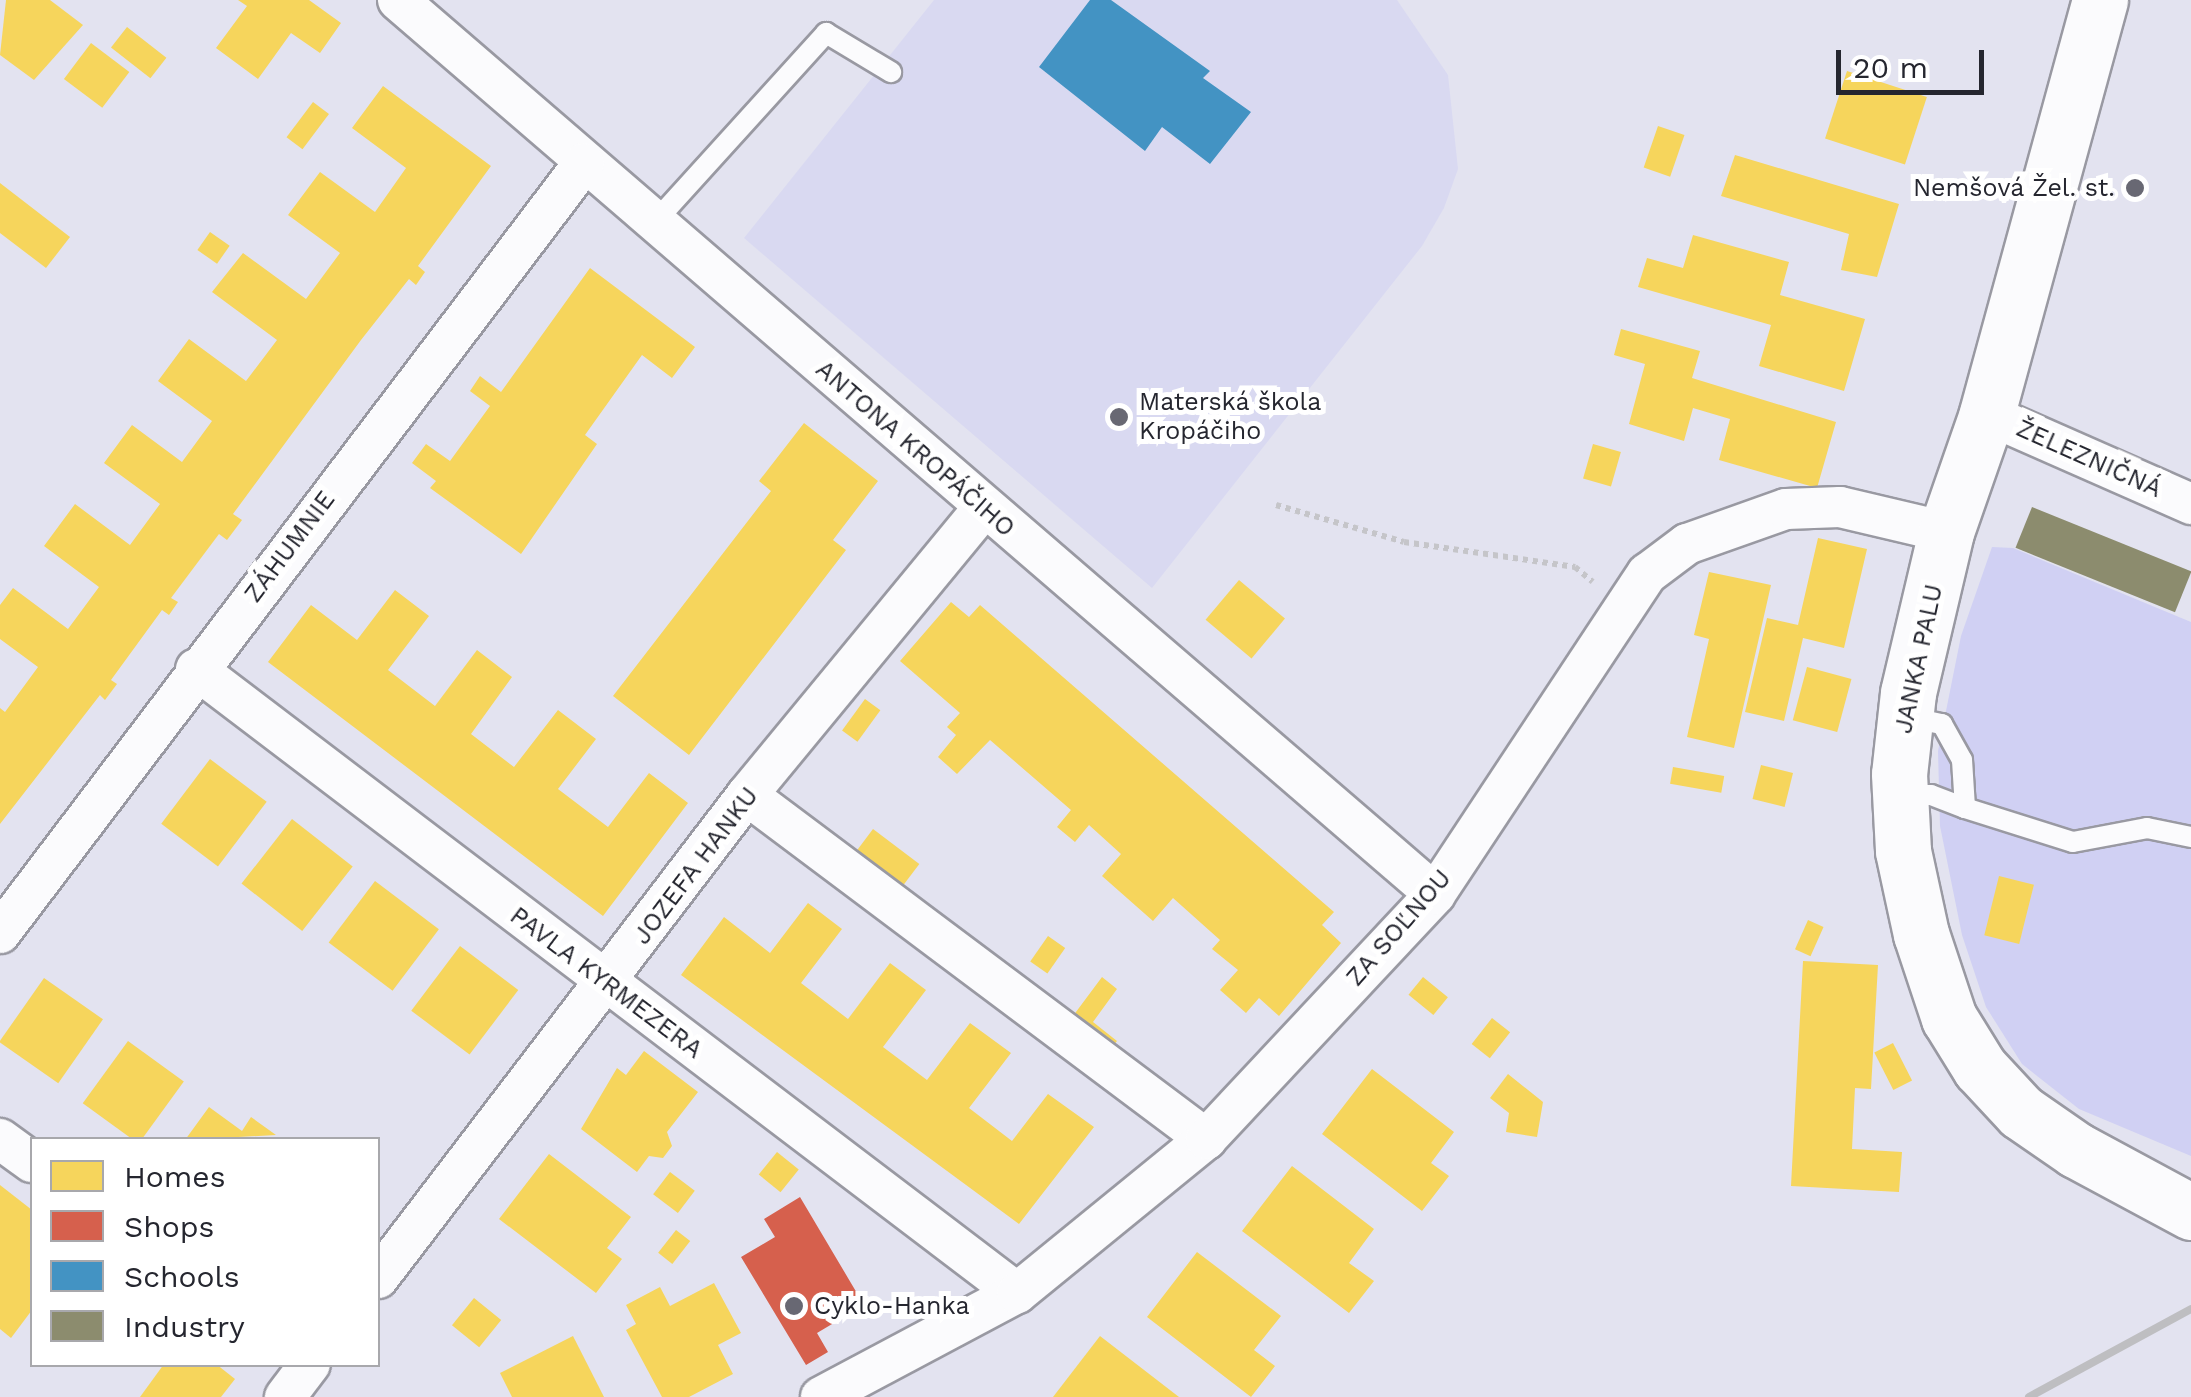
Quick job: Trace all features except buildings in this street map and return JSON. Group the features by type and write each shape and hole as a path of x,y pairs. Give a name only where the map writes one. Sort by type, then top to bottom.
{"main road":[{"name":"JANKA PALU","path":"2100,0 1987,414 1946,532 1903,716 1899,795 1921,934 1950,1018 1980,1068 2021,1112 2076,1150 2191,1212"}],"street":[{"name":"ANTONA KROPÁČIHO","path":"398,0 653,224 1435,894"},
{"name":"ZÁHUMNIE","path":"0,933 196,669 584,163"},
{"name":"ŽELEZNIČNÁ","path":"1987,414 2191,504"},
{"name":"ZA SOĽNOU","path":"821,1397 1017,1294 1206,1140 1435,894 1648,574 1687,544 1786,510 1840,507 1946,532"},
{"name":"JOZEFA HANKU","path":"380,1275 608,986 747,795 984,508"},
{"name":"PAVLA KYRMEZERA","path":"196,669 1017,1294"},
{"path":"747,795 1206,1140"},
{"path":"0,1139 30,1161"},
{"path":"285,1397 308,1367"}],"lane":[{"path":"653,224 826,33 891,72"},
{"path":"1903,716 1942,724 1962,760 1965,808"},
{"path":"1899,795 1931,795 2072,842 2147,828 2191,837"}],"path":[{"path":"1276,505 1404,542 1575,567 1600,588"}],"shaded area":[{"name":"Materská škola Kropáčiho","path":"934,0 1397,0 1448,75 1458,169 1444,208 1422,246 1152,588 744,238"},
{"path":"1992,547 2013,548 2191,622 2191,1156 2079,1109 2022,1064 1986,1007 1962,935 1940,826 1938,751 1961,636"}],"railway":[{"path":"2029,1397 2191,1309"}],"place":[{"name":"Nemšová Žel. st.","path":"2135,188"},
{"name":"Materská škola Kropáčiho","path":"1119,417"},
{"name":"Cyklo-Hanka","path":"794,1306"}]}
